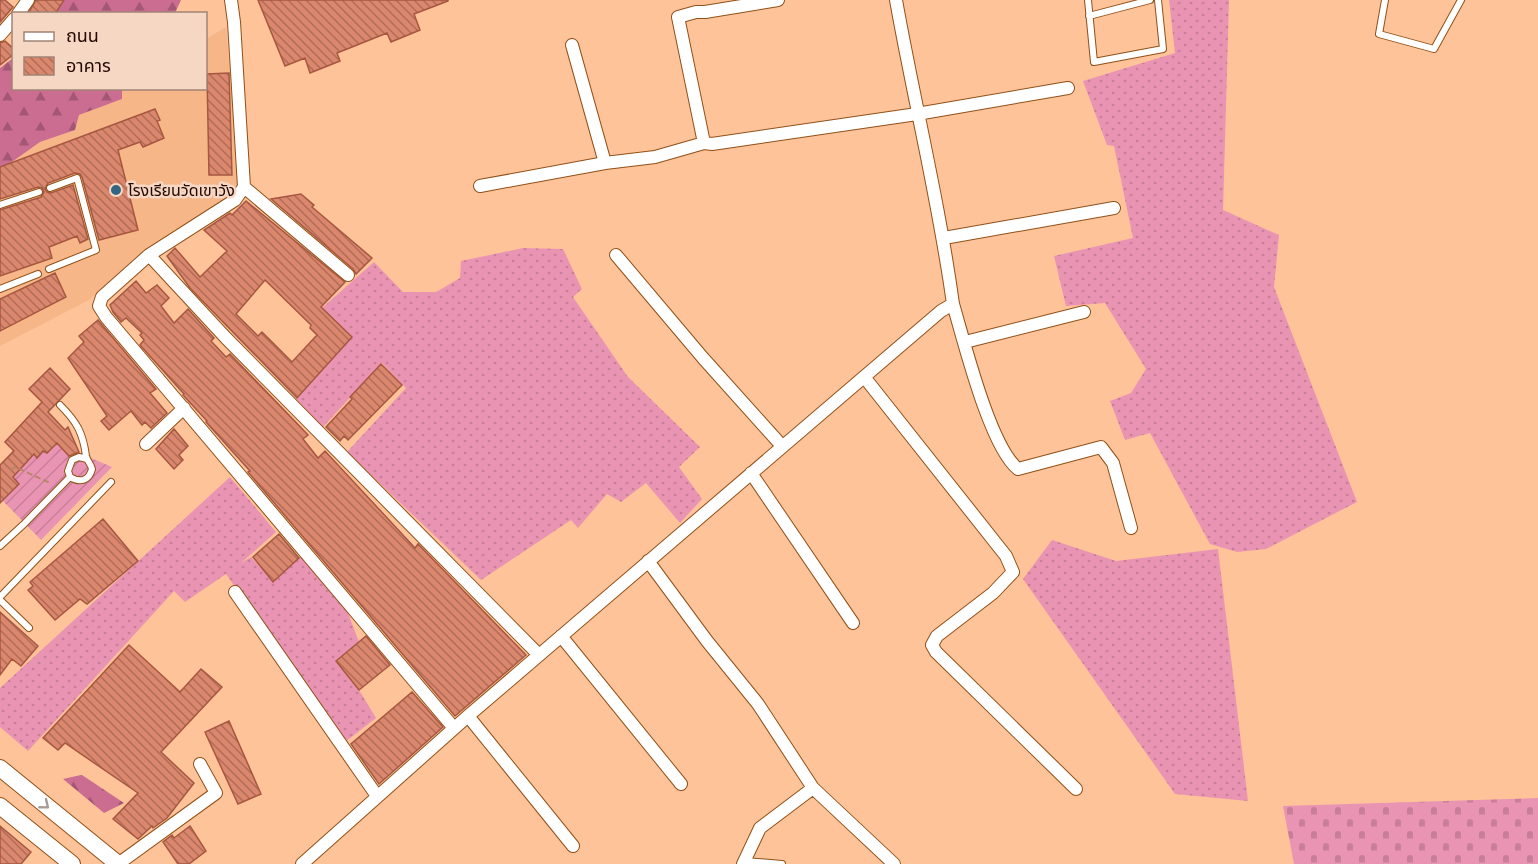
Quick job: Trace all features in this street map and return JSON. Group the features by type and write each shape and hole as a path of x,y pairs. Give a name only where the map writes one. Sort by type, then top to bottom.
{"main road":[{"path":"0,768 118,864"},
{"path":"0,806 72,864"}],"street":[{"path":"231,0 244,187 235,200 149,255 102,297 99,306 454,728"},
{"path":"704,143 678,17 696,12 778,0"},
{"path":"896,0 917,114 944,238 953,304 999,443 1012,464 1018,469 1101,447 1113,463 1131,528"},
{"path":"0,35 12,21"},
{"path":"572,45 605,163"},
{"path":"480,186 605,163 655,157 704,143 712,144 917,114 1068,88"},
{"path":"244,187 348,275"},
{"path":"944,238 1114,208"},
{"path":"149,255 226,338 539,655"},
{"path":"616,255 703,358 782,446"},
{"path":"302,864 454,728 648,561 941,311 953,304"},
{"path":"965,342 1084,312"},
{"path":"865,378 1006,556 1013,572 993,593 937,636 932,645 936,652 1076,789"},
{"path":"146,444 184,408"},
{"path":"751,473 853,623"},
{"path":"648,561 707,641 758,704 813,789 894,864"},
{"path":"235,592 377,796"},
{"path":"561,636 681,784"},
{"path":"468,716 573,846"},
{"path":"118,864 216,793 200,764"},
{"path":"743,862 760,828 813,789"}],"lane":[{"path":"1088,0 1094,62 1163,49 1158,0"},
{"path":"1089,16 1150,0"},
{"path":"1385,0 1379,34 1434,49 1461,0"},
{"path":"49,269 96,250 77,178 50,188"},
{"path":"0,205 39,192"},
{"path":"0,289 38,274"},
{"path":"60,405 81,430 87,459 92,469 88,478 79,481 70,477 68,471 72,460 79,457 87,459"},
{"path":"0,546 70,477"},
{"path":"29,628 0,598 111,482"},
{"path":"743,862 782,864"}],"path":[{"path":"11,470 15,467 60,488"}],"shaded area":[{"name":"โรงเรียนวัดเขาวัง","path":"226,27 239,182 226,198 147,247 89,300 0,346 0,167 9,164 40,142 75,130 79,115 122,99 122,90 207,90 207,38"}],"green space":[{"path":"64,0 181,0 175,12 56,12"},
{"path":"1169,0 1229,0 1223,210 1279,235 1274,287 1357,502 1266,549 1237,552 1210,544 1150,433 1125,440 1110,401 1131,393 1146,369 1105,303 1066,306 1054,256 1133,238 1114,146 1107,145 1083,81 1175,53"},
{"path":"12,59 12,90 122,90 122,99 79,115 75,130 40,142 9,164 0,167 0,68"},
{"path":"523,248 563,249 582,289 573,297 628,377 700,447 679,467 702,499 680,523 646,483 621,502 607,494 578,528 571,520 481,580 347,452 406,388 382,363 323,427 296,399 351,338 322,308 374,262 403,292 436,292 460,278 461,261"},
{"path":"57,443 71,457 79,453 112,467 41,540 2,500 19,484 1,464 13,450 34,454 37,458 43,451 47,453"},
{"path":"230,477 276,532 241,563 251,557 273,581 301,556 348,613 359,642 336,662 359,690 376,718 344,743 226,574 185,602 174,591 28,751 0,727 0,688"},
{"path":"1052,540 1116,561 1218,549 1248,801 1175,794 1023,579"},
{"path":"82,775 124,803 104,813 63,779"},
{"path":"1538,798 1538,864 1294,864 1283,806"}],"building":[{"path":"0,0 5,0 13,7 0,22"},
{"path":"36,0 64,0 56,12 29,12"},
{"path":"258,0 448,1 414,14 420,30 391,42 387,33 337,53 340,61 310,73 305,58 285,66"},
{"path":"5,41 12,47 12,56 0,65 0,43"},
{"path":"229,73 232,175 209,175 207,74"},
{"path":"155,109 164,138 143,147 140,142 118,150 138,230 99,240 82,177 75,173 48,183 45,189 51,193 73,185 88,239 80,243 77,236 49,247 52,258 0,276 0,210 41,197 44,192 38,187 0,199 0,167"},
{"path":"301,194 314,205 312,207 372,258 356,274 271,199"},
{"path":"246,201 345,282 321,307 352,337 297,398 190,288 167,256 175,248 200,277 227,251 204,230 230,213 232,215","holes":["265,280 311,325 310,328 317,335 292,362 262,332 258,336 236,314"]},
{"path":"55,273 66,297 0,331 0,299"},
{"path":"136,281 146,293 157,285 169,298 161,306 174,323 188,309 214,338 211,341 226,357 230,354 308,435 303,439 318,458 325,451 415,548 418,544 526,655 455,716 248,472 250,471 140,345 144,340 140,335 142,333 126,318 121,322 113,312 110,305"},
{"path":"98,320 156,389 150,393 167,413 151,428 145,422 142,425 131,411 109,430 101,421 107,416 68,358 84,342 79,336"},
{"path":"381,364 402,385 348,440 344,436 340,441 326,427"},
{"path":"50,368 70,389 48,412 65,430 68,427 79,452 69,456 57,443 47,453 43,451 37,458 34,454 13,477 19,484 0,503 0,465 14,451 5,442 42,402 29,389"},
{"path":"174,429 188,446 179,455 183,460 174,469 156,449"},
{"path":"103,519 138,561 87,604 80,599 55,620 28,590 33,586 30,582"},
{"path":"279,534 299,558 273,582 253,557"},
{"path":"0,612 38,646 21,666 12,659 0,675"},
{"path":"366,636 390,665 359,690 336,661"},
{"path":"129,645 180,692 201,669 222,687 161,752 194,783 167,818 153,828 152,826 138,839 113,819 138,793 65,743 58,750 43,738"},
{"path":"412,692 443,727 379,784 351,744"},
{"path":"229,721 261,794 238,804 205,732"},
{"path":"0,826 31,852 21,864 0,864"},
{"path":"190,826 206,851 189,864 178,864 163,842 172,835 174,838"}],"place":[{"name":"โรงเรียนวัดเขาวัง","path":"116,190"}]}
